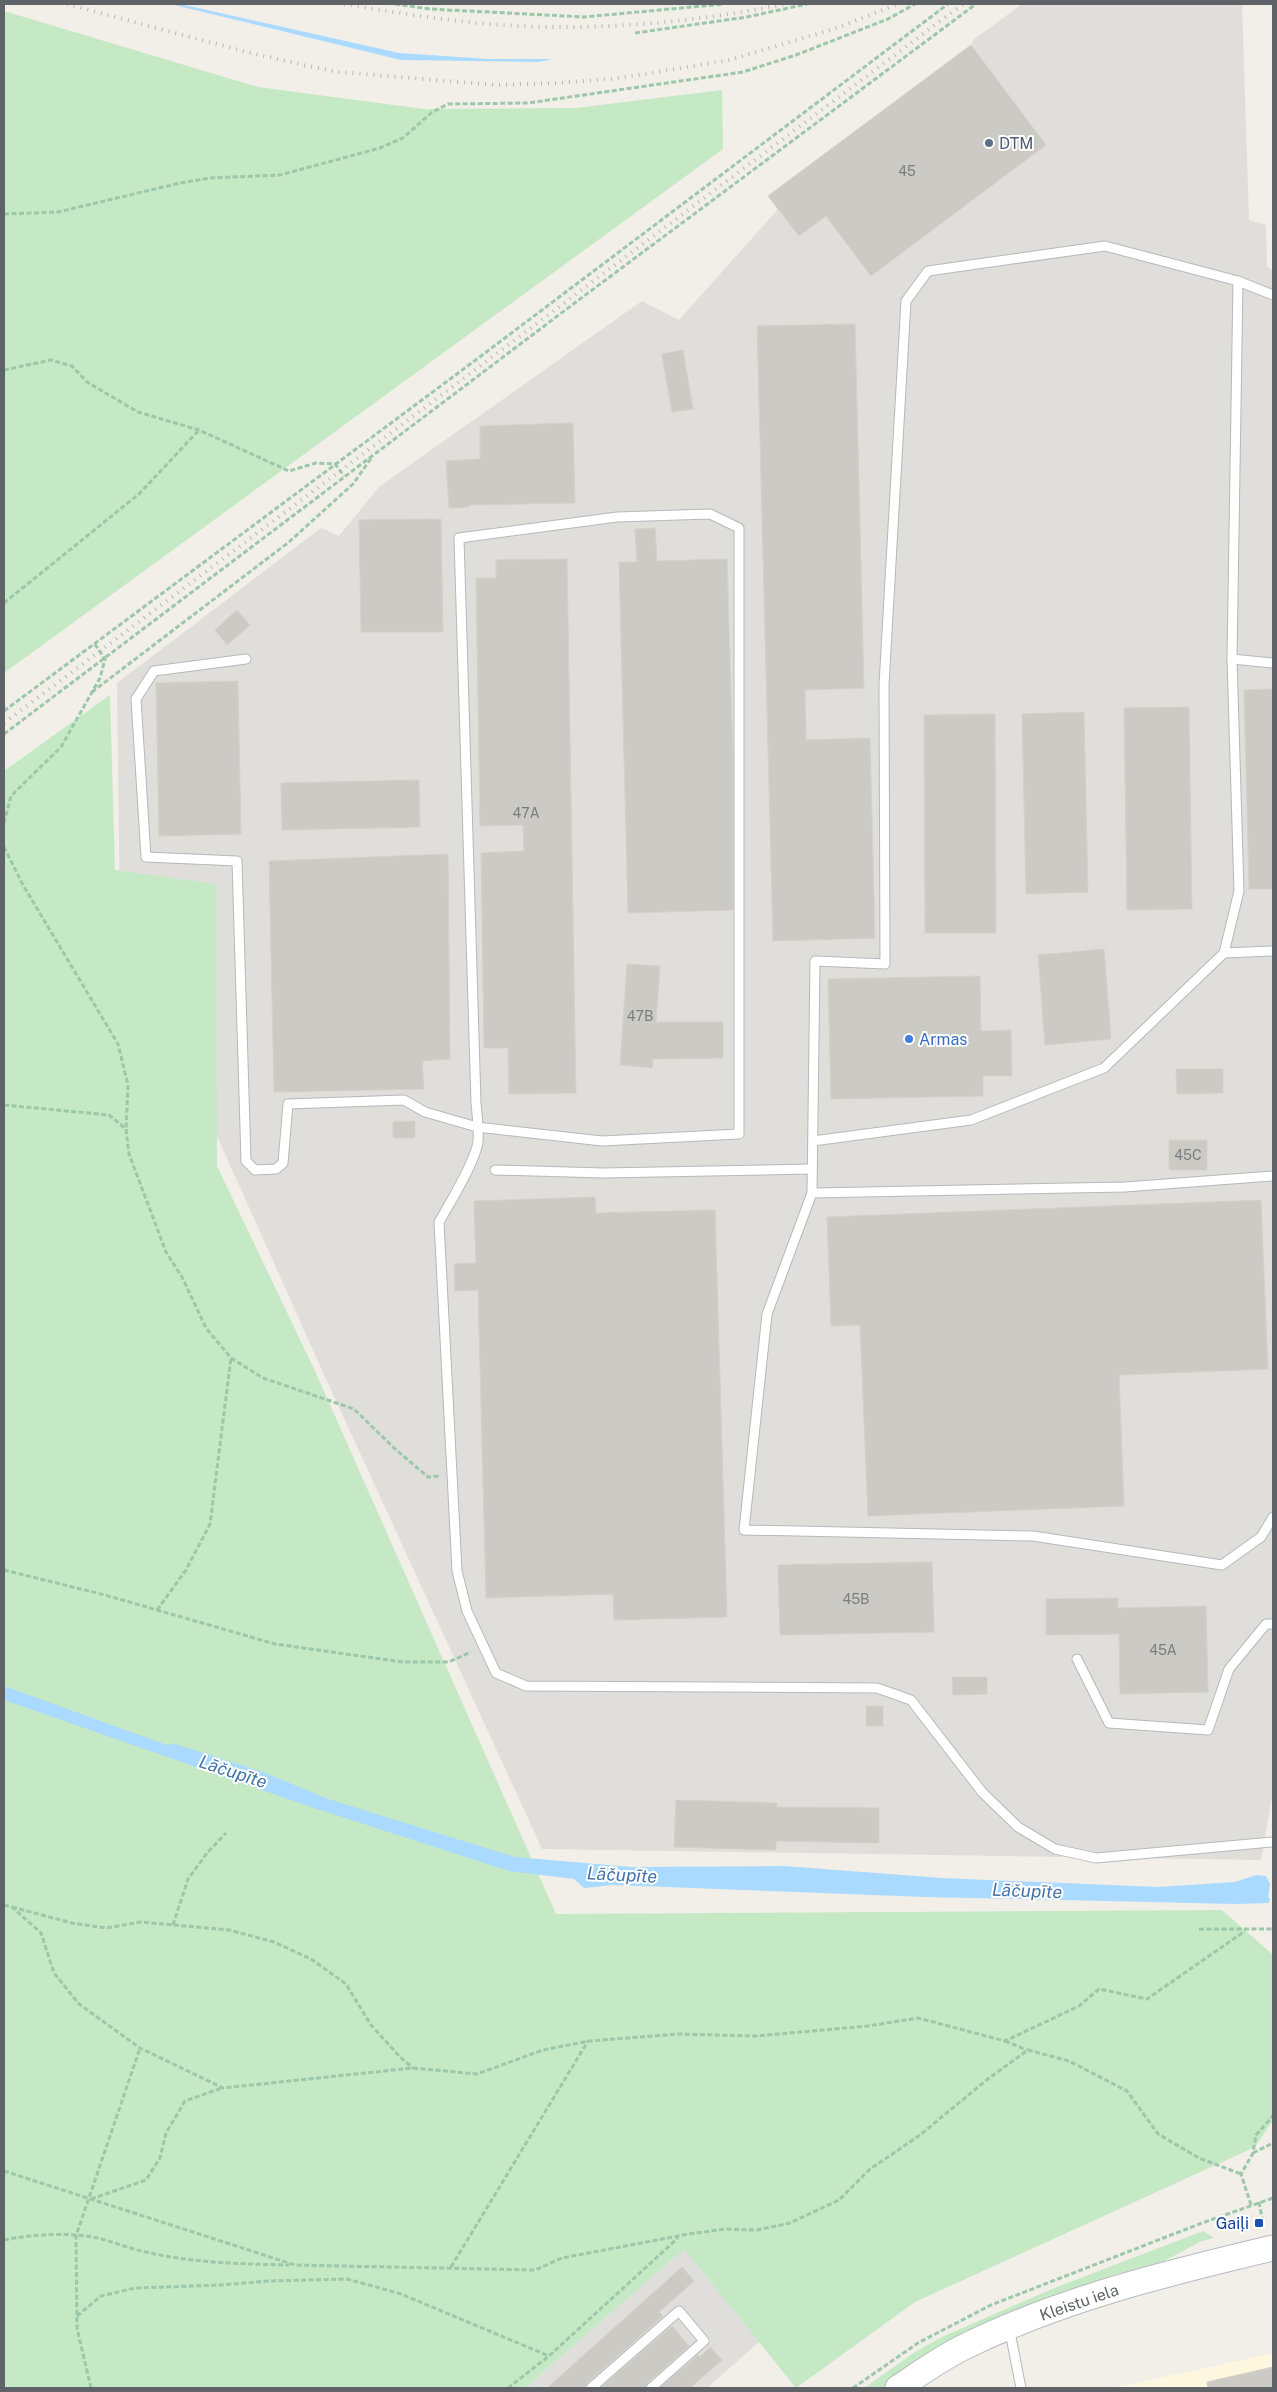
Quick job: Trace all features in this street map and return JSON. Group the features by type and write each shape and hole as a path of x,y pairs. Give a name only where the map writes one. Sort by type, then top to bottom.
{"main road":[{"name":"Kleistu iela","path":"898,2388 961,2349 1009,2327 1100,2294 1179,2271 1273,2248"}],"lane":[{"path":"1273,295 1238,281 1105,246 928,271 906,301 884,685 885,964 815,961 812,1193 767,1314 744,1530 1033,1536 1222,1564 1261,1537 1273,1517"},
{"path":"813,1141 971,1120 1104,1068 1224,953 1240,891 1232,659 1238,281"},
{"path":"246,659 154,671 136,699 146,858 237,861 246,1161 255,1170 276,1169 283,1163 288,1104 404,1100 426,1112 477,1127 602,1141 739,1134 739,528 710,514 595,519 459,538 477,1127 478,1142 462,1180 439,1222 457,1571 467,1611 496,1673 526,1686 877,1688 911,1700 982,1792 1018,1828 1055,1849 1096,1858 1273,1842"},
{"path":"1232,659 1273,662"},
{"path":"1224,953 1273,952"},
{"path":"495,1170 602,1173 812,1168"},
{"path":"812,1193 1125,1187 1273,1176"},
{"path":"1077,1659 1109,1723 1208,1730 1229,1670 1266,1624 1273,1624"},
{"path":"591,2388 678,2311 704,2341 651,2388"},
{"path":"1009,2327 1021,2388"}],"path":[{"path":"395,4 430,9 584,17 724,4"},
{"path":"635,33 747,17 807,4"},
{"path":"4,214 58,212 180,183 210,178 280,175 380,148 403,138 431,113 448,104 528,103 743,72 796,55 888,19 915,4"},
{"path":"4,712 948,4"},
{"path":"4,734 344,476 976,4"},
{"path":"4,370 51,360 72,366 87,382 138,412 199,430 289,471 316,463 335,464"},
{"path":"4,603 139,494 199,430"},
{"path":"92,692 289,542 353,484 374,454"},
{"path":"335,464 344,476"},
{"path":"94,643 105,658"},
{"path":"4,823 11,796 61,747 100,678 105,658"},
{"path":"4,847 23,885 118,1044 128,1085 126,1129 129,1154 166,1252 182,1277 206,1328 231,1358 263,1378 354,1410 428,1477 452,1475"},
{"path":"4,1105 109,1115 126,1129"},
{"path":"157,1610 186,1570 210,1524 231,1358"},
{"path":"4,1570 157,1610 275,1644 403,1662 449,1662 484,1647"},
{"path":"173,1925 188,1879 207,1853 226,1833"},
{"path":"4,1905 72,1923 106,1928 141,1922 229,1930 274,1942 311,1959 346,1984 372,2024 400,2057 413,2068"},
{"path":"12,1907 41,1933 54,1972 79,2004 140,2048 223,2088"},
{"path":"1199,1930 1273,1930"},
{"path":"1004,2041 1079,2006 1099,1989 1146,2000 1245,1931"},
{"path":"90,2199 146,2180 160,2158 166,2133 185,2101 223,2088 413,2068 477,2074 543,2050 589,2041 679,2034 756,2036 868,2026 918,2018 1069,2061 1127,2091 1158,2134 1199,2158 1241,2174"},
{"path":"451,2267 589,2041"},
{"path":"90,2388 77,2328 76,2236 140,2048"},
{"path":"4,2240 36,2234 97,2238 146,2252 222,2264 535,2270 562,2258 725,2229 757,2230 790,2223 839,2200 869,2170 920,2135 989,2078 1028,2050"},
{"path":"1251,2205 1241,2174 1253,2153 1256,2135 1273,2116"},
{"path":"1253,2153 1273,2143"},
{"path":"4,2171 295,2265"},
{"path":"1202,2223 1273,2198"},
{"path":"1259,2202 1262,2218"},
{"path":"508,2388 549,2356 678,2238"},
{"path":"77,2316 101,2296 135,2288 220,2285 270,2280 347,2279 400,2294 549,2356"}],"shaded area":[{"path":"1022,4 1242,4 1249,220 1266,225 1267,267 1273,270 1273,1791 1261,1860 542,1849 326,1379 120,920 117,683 321,528 339,536 379,487 642,301 679,320 778,209 768,196 971,45 973,40"},
{"path":"684,2249 759,2342 707,2388 525,2388"},
{"path":"1273,2353 1273,2388 1112,2388 1206,2368"}],"green space":[{"path":"4,11 258,87 424,109 576,108 722,90 723,149 4,673"},
{"path":"110,695 115,870 216,884 217,1166 315,1371 556,1914 1222,1910 1273,1955 1273,2120 1255,2147 915,2302 796,2388 684,2249 525,2388 4,2388 4,771"},
{"path":"1203,2231 1214,2238 1202,2241 1162,2262 1116,2274 1056,2295 979,2329 922,2361 883,2388 864,2388 915,2352 944,2336 1052,2289"}],"water":[{"path":"170,4 180,4 399,53 488,59 553,59 538,62 401,60"},
{"name":"Lāčupīte","path":"4,1686 167,1745 175,1744 263,1772 328,1799 515,1857 632,1867 784,1866 942,1878 1158,1887 1235,1882 1256,1875 1266,1876 1270,1884 1268,1898 1270,1898 1269,1903 1235,1904 925,1897 613,1885 584,1888 574,1879 509,1871 308,1806 4,1700"}],"building":[{"path":"971,45 1046,145 871,276 826,216 799,236 768,196"},
{"path":"855,324 864,688 805,690 806,740 870,738 875,938 773,941 757,326"},
{"path":"683,350 693,409 672,412 662,354"},
{"path":"573,423 575,503 469,505 469,507 449,508 446,461 480,459 480,426"},
{"path":"441,519 443,632 361,632 359,520"},
{"path":"655,528 657,561 727,559 733,758 733,910 628,913 619,562 637,562 635,529"},
{"path":"567,559 576,1093 509,1094 508,1048 484,1048 481,853 524,851 523,825 480,826 476,578 496,578 496,560"},
{"path":"237,610 250,625 227,645 215,630"},
{"path":"238,681 241,834 159,836 156,683"},
{"path":"1273,689 1273,889 1249,889 1244,690"},
{"path":"1189,707 1192,909 1127,910 1124,708"},
{"path":"1084,712 1088,892 1026,894 1022,714"},
{"path":"995,714 996,933 925,933 924,715"},
{"path":"419,780 420,827 282,830 281,783"},
{"path":"448,854 450,1059 422,1061 424,1089 274,1092 269,861"},
{"path":"1104,949 1111,1039 1045,1045 1038,955"},
{"path":"627,964 660,966 656,1022 723,1022 723,1058 653,1059 652,1068 620,1065"},
{"path":"980,976 981,1031 1011,1030 1012,1076 983,1076 983,1096 831,1099 828,979"},
{"path":"1176,1069 1223,1069 1223,1093 1177,1094"},
{"path":"415,1121 415,1138 393,1138 393,1122"},
{"path":"1169,1140 1207,1140 1207,1170 1169,1170"},
{"path":"595,1197 596,1213 715,1210 727,1617 614,1620 613,1594 486,1598 478,1290 455,1291 454,1264 476,1263 474,1201"},
{"path":"1261,1200 1268,1369 1119,1375 1124,1506 868,1516 860,1325 831,1326 827,1217"},
{"path":"932,1562 934,1632 780,1635 778,1565"},
{"path":"1118,1598 1118,1608 1206,1606 1208,1692 1120,1694 1119,1634 1046,1635 1046,1599"},
{"path":"952,1677 987,1677 987,1694 953,1695"},
{"path":"866,1706 883,1706 883,1726 866,1726"},
{"path":"676,1800 777,1803 777,1807 879,1808 879,1843 776,1841 776,1850 674,1847"},
{"path":"682,2267 694,2281 659,2312 663,2316 587,2383 585,2388 547,2388"},
{"path":"672,2326 689,2346 647,2383 645,2388 600,2388"},
{"path":"710,2347 722,2360 690,2388 660,2388 698,2355 700,2357"},
{"path":"1273,2367 1273,2388 1208,2388 1207,2382"}],"railway":[{"path":"67,4 239,50 339,72 496,85 620,78 730,60 837,28 898,4"},
{"path":"344,4 471,22 547,27 667,22 697,19 785,4"},
{"path":"4,723 963,4"}],"place":[{"name":"DTM","path":"989,143"},
{"name":"Armas","path":"909,1039"},
{"name":"Gaiļi","path":"1259,2223"}]}
